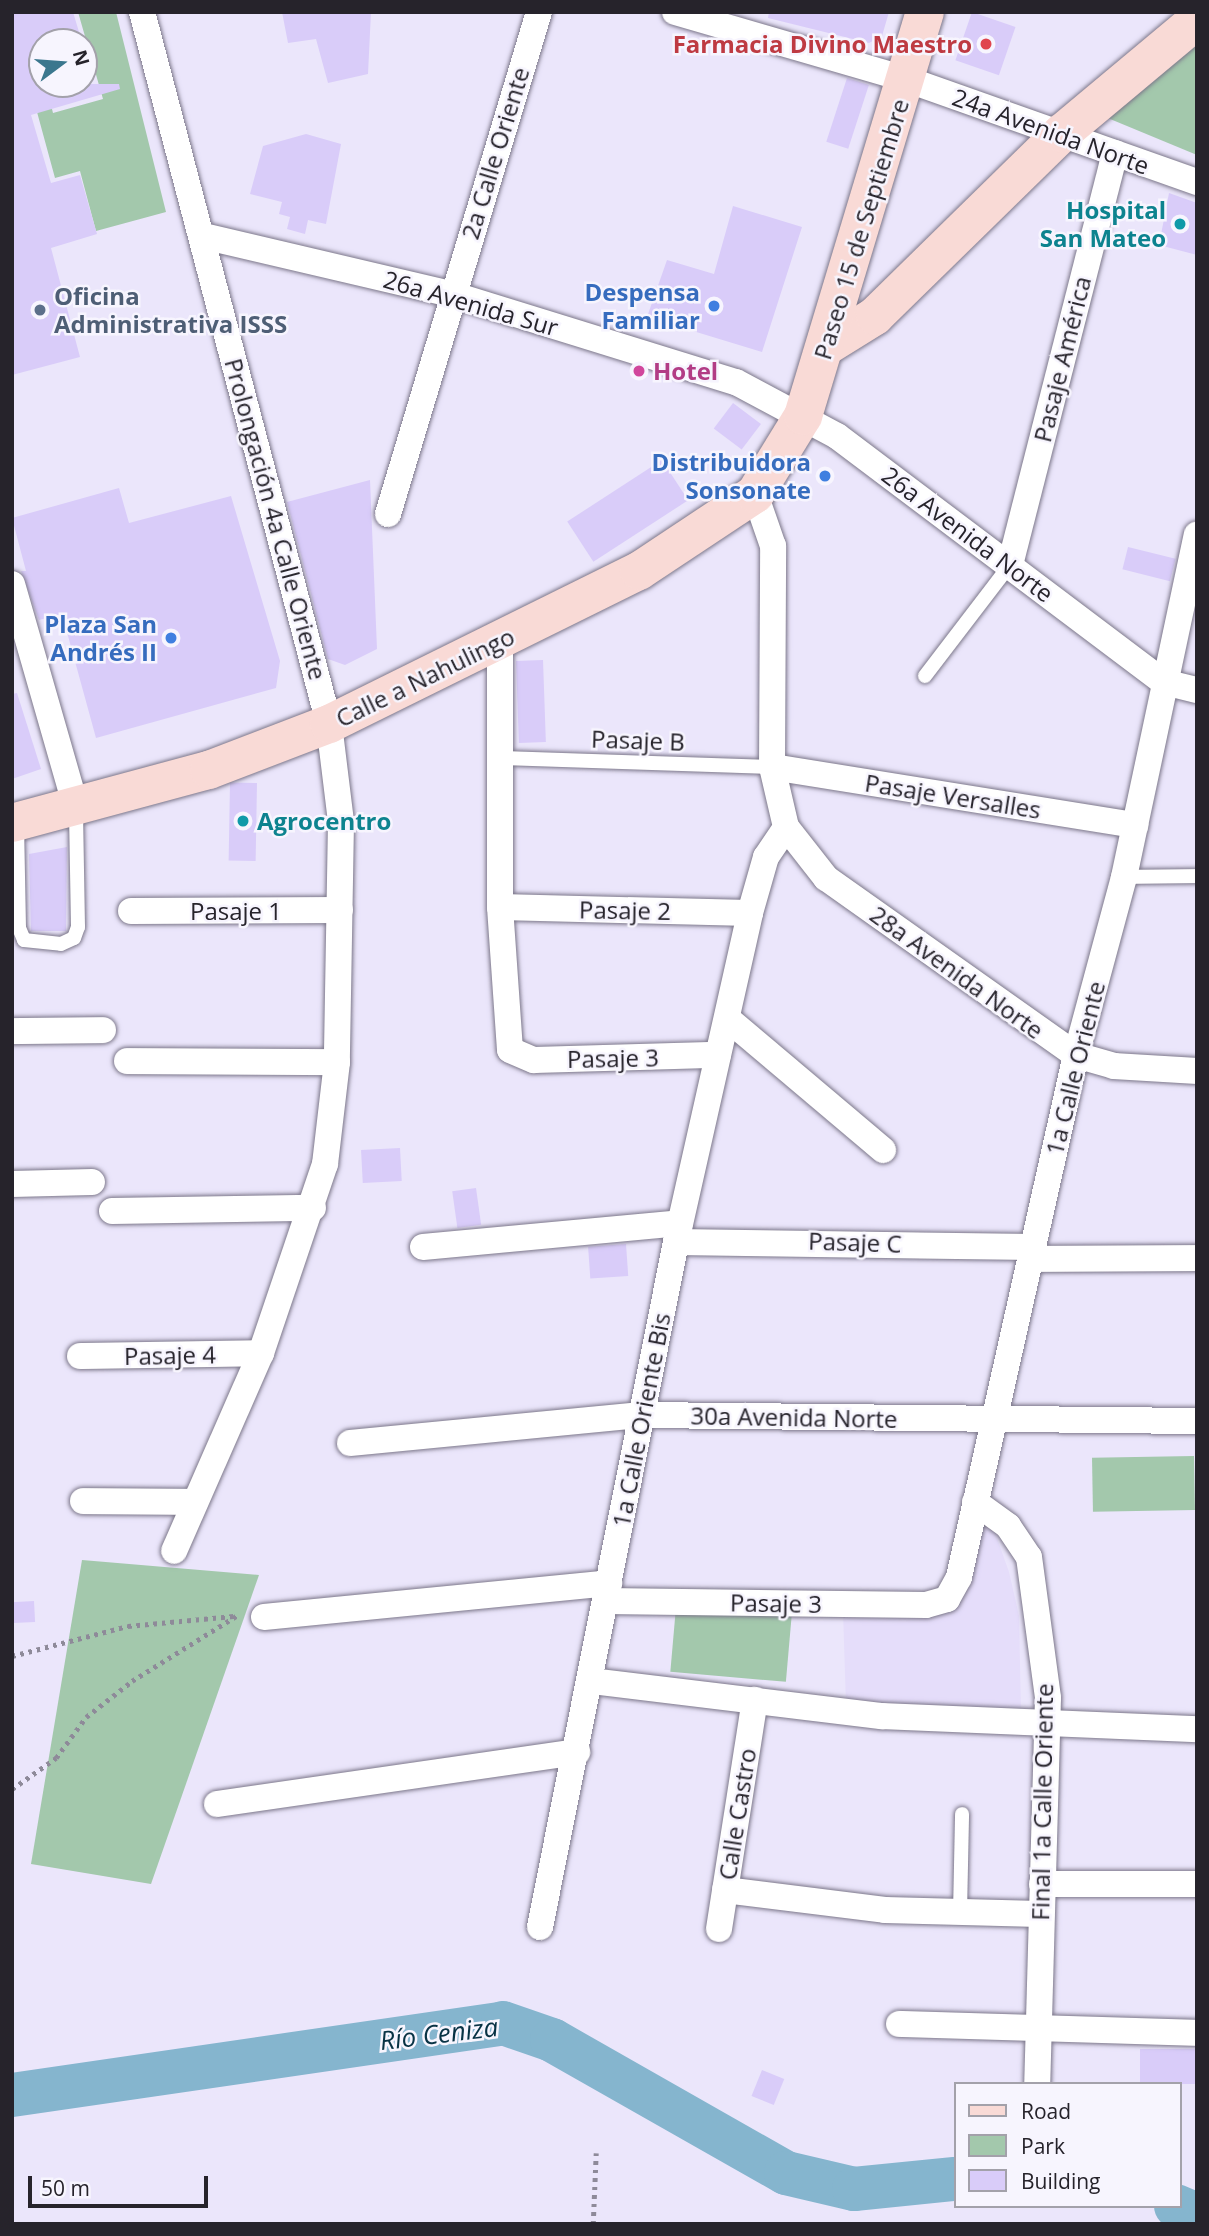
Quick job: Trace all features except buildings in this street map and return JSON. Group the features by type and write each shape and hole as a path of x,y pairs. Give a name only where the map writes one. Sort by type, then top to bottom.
{"street":[{"name":"Prolongación 4a Calle Oriente","path":"142,12 329,724 341,822 337,1062 332,1122 313,1208 261,1353 174,1551"},
{"name":"2a Calle Oriente","path":"388,514 451,294 539,12"},
{"name":"24a Avenida Norte","path":"675,12 906,79 1197,182"},
{"name":"Paseo 15 de Septiembre","path":"796,430 827,346 925,12"},
{"path":"827,346 875,316 1062,133 1197,20"},
{"name":"Pasaje América","path":"1010,565 1115,153"},
{"name":"26a Avenida Sur","path":"203,236 451,294 736,382"},
{"name":"26a Avenida Norte","path":"736,382 796,430 1010,565 1164,682 1197,690"},
{"name":"Calle a Nahulingo","path":"15,823 209,770 329,724 639,572 755,494 796,430"},
{"path":"755,494 773,546 772,766 786,827"},
{"name":"1a Calle Oriente","path":"947,1599 959,1577 992,1420 1033,1253 1076,1055 1124,877 1197,536"},
{"path":"12,584 76,807"},
{"path":"500,640 500,907"},
{"name":"Pasaje Versalles","path":"772,766 1135,825"},
{"name":"1a Calle Oriente Bis","path":"540,1927 577,1752 678,1233 750,914 766,857 786,827"},
{"name":"28a Avenida Norte","path":"786,827 826,878 1076,1055 1114,1066 1197,1071"},
{"name":"Pasaje 2","path":"500,907 750,914"},
{"name":"Pasaje 3","path":"500,907 510,1051 534,1060 718,1055"},
{"name":"Pasaje 1","path":"131,911 340,910"},
{"path":"728,1019 883,1150"},
{"path":"12,1031 103,1030"},
{"path":"127,1061 337,1062"},
{"path":"12,1184 92,1182"},
{"path":"112,1212 313,1208"},
{"name":"Pasaje C","path":"423,1247 678,1233 1033,1253 1197,1258"},
{"name":"Pasaje 4","path":"80,1356 261,1353"},
{"name":"30a Avenida Norte","path":"351,1443 642,1415 1197,1421"},
{"path":"83,1501 195,1502"},
{"name":"Final 1a Calle Oriente","path":"975,1502 1008,1526 1029,1557 1048,1726 1040,1914 1037,2082"},
{"name":"Pasaje 3","path":"264,1617 607,1592 926,1605 947,1599"},
{"path":"591,1681 881,1716 1048,1726 1197,1729"},
{"name":"Calle Castro","path":"719,1929 755,1700"},
{"path":"217,1804 577,1752"},
{"path":"1042,1884 1197,1884"},
{"path":"725,1889 885,1910 1040,1914"},
{"path":"899,2024 1197,2033"}],"lane":[{"path":"925,676 1010,565"},
{"name":"Pasaje B","path":"502,758 772,766"},
{"path":"15,823 19,929 24,940 61,944 74,938 78,927 76,807"},
{"path":"1124,877 1197,876"},
{"path":"960,1913 962,1814"}],"path":[{"path":"12,1789 56,1758 86,1717 132,1681 236,1616"},
{"path":"12,1656 161,1620 264,1617"},
{"path":"593,2224 596,2153"}],"shaded area":[{"path":"979,1515 993,1527 1009,1572 1019,1616 1021,1712 846,1705 843,1611 934,1613"}],"green space":[{"path":"78,12 116,12 166,212 96,231 80,171 55,178 34,101 49,98 53,113 103,99 98,82 98,28 83,28"},
{"path":"1197,35 1197,155 1098,114"},
{"path":"1194,1456 1195,1510 1093,1512 1092,1458"},
{"path":"82,1560 259,1575 151,1884 31,1864"},
{"path":"676,1607 792,1617 786,1682 670,1672"}],"waterway":[{"name":"Río Ceniza","path":"12,2095 503,2023 552,2040 786,2173 854,2189 954,2179"},
{"name":"Río Ceniza","path":"1181,2208 1197,2215"}],"place":[{"name":"Farmacia Divino Maestro","path":"986,44"},
{"name":"Hospital San Mateo","path":"1180,224"},
{"name":"Despensa Familiar","path":"714,306"},
{"name":"Oficina Administrativa ISSS","path":"40,310"},
{"name":"Hotel","path":"639,371"},
{"name":"Distribuidora Sonsonate","path":"825,476"},
{"name":"Plaza San Andrés II","path":"171,638"},
{"name":"Agrocentro","path":"243,821"}]}
